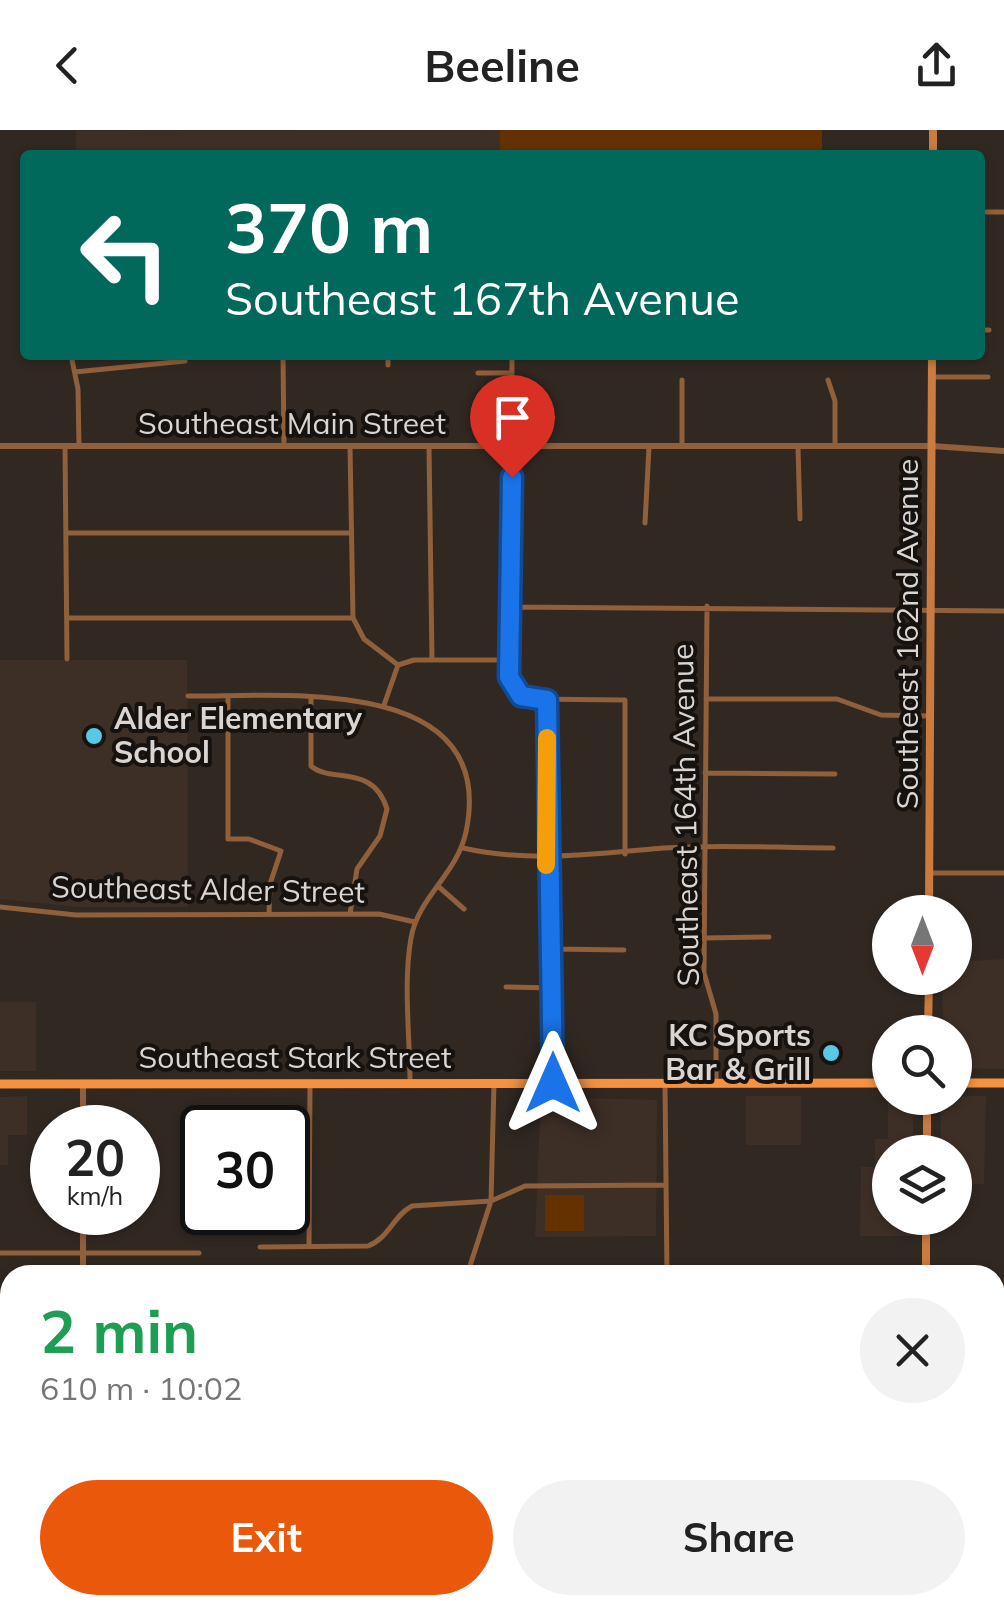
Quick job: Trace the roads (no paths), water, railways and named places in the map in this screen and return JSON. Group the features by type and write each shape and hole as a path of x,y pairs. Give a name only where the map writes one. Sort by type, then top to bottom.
{"main road":[{"name":"Southeast 162nd Avenue","path":"929,895 932,360"},
{"name":"Southeast Stark Street","path":"0,1084 872,1083"},
{"path":"972,1083 1004,1084"},
{"path":"926,1235 926,1265"}],"street":[{"path":"72,360 79,446"},
{"path":"283,360 284,446"},
{"path":"388,360 388,365"},
{"path":"512,360 509,660 516,691 528,698 547,700 625,700 625,854"},
{"path":"75,372 186,361"},
{"path":"478,374 512,373"},
{"path":"932,377 988,377"},
{"path":"682,380 682,446"},
{"path":"828,380 835,401 836,446"},
{"name":"Southeast Main Street","path":"0,446 932,446 1004,451"},
{"path":"66,446 67,658"},
{"path":"350,446 353,618 364,639 398,666 432,660 509,660"},
{"path":"430,446 432,660"},
{"path":"645,523 649,446"},
{"path":"798,446 800,519"},
{"path":"66,533 350,533"},
{"path":"509,606 1004,611"},
{"name":"Southeast 164th Avenue","path":"706,606 704,981 716,1014 716,1083"},
{"path":"67,618 353,618"},
{"path":"384,705 398,666"},
{"path":"188,696 346,697 384,705 422,723 456,752 467,784 468,822 462,848 415,922 410,943 410,1083"},
{"path":"228,697 228,838 249,840 281,851 270,884 269,914"},
{"path":"310,697 310,766 318,772 342,772 361,780 377,790 388,810 380,836 357,869 350,914"},
{"path":"706,699 837,700 881,715 930,716"},
{"path":"547,700 546,855 554,949 553,1083"},
{"path":"456,752 466,745"},
{"path":"705,773 834,774"},
{"path":"462,848 490,854 546,855 705,848 833,848"},
{"path":"929,873 1004,873"},
{"path":"439,887 464,910"},
{"name":"Southeast Alder Street","path":"0,906 74,915 395,915 415,922"},
{"path":"704,938 769,938"},
{"path":"554,949 624,950"},
{"path":"506,988 553,988"},
{"path":"83,1084 83,1105"},
{"path":"310,1084 310,1247"},
{"path":"472,1265 490,1202 494,1084"},
{"path":"665,1084 667,1265"},
{"path":"260,1247 368,1246 384,1236 401,1212 412,1206 490,1202 525,1186 666,1185"},
{"path":"83,1235 83,1265"},
{"path":"0,1253 199,1254"},
{"path":"477,1254 486,1258"},
{"path":"213,1615 264,1615"}],"place":[{"name":"Alder Elementary School","path":"94,736"},
{"name":"KC Sports Bar & Grill","path":"831,1053"}]}
